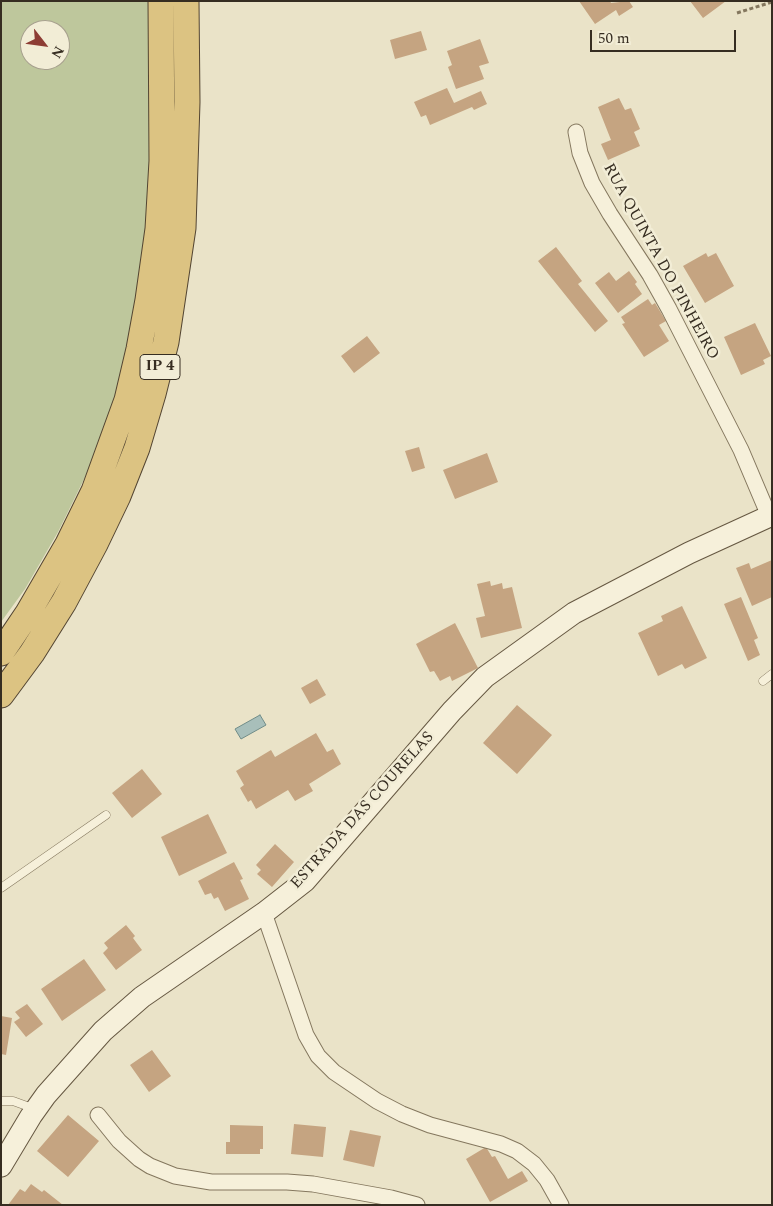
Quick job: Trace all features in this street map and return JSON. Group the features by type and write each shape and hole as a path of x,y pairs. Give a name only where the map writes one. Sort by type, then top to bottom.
{"highway":[{"name":"IP 4","path":"1,653 33,606 68,544 94,491 111,448 129,392 148,300 158,229 162,161 161,1"},
{"name":"IP 4","path":"1,695 32,653 64,602 95,544 118,496 137,448 153,394 166,342 183,228 187,120 186,1"}],"main road":[{"name":"ESTRADA DAS COURELAS","path":"1,1166 36,1109 96,1037 126,1010 264,913 305,881 457,705 495,669 553,627 584,608 689,553 770,516"}],"street":[{"name":"RUA QUINTA DO PINHEIRO","path":"576,132 580,153 592,183 669,308 741,450 770,516"},
{"path":"264,913 306,1035 318,1056 334,1072 377,1101 402,1114 430,1125 502,1144 517,1151 534,1164 547,1180 562,1205"},
{"path":"98,1114 120,1141 134,1154 150,1166 175,1176 198,1181 223,1183 287,1182 314,1184 417,1205"}],"lane":[{"path":"763,681 772,674"},
{"path":"1,888 106,815"},
{"path":"1,1101 18,1103 36,1109"}],"path":[{"path":"737,13 772,2"}],"green space":[{"path":"1,1 151,1 152,58 149,193 143,266 130,338 113,403 89,469 58,532 25,589 1,622"}],"water":[{"path":"260,715 266,725 241,739 235,729"}],"building":[{"path":"579,1 610,1 611,3 629,1 633,7 619,16 616,10 595,24"},
{"path":"690,1 726,1 703,18"},
{"path":"421,31 427,50 395,59 390,40"},
{"path":"480,39 489,63 479,66 484,79 456,89 448,67 452,65 447,51"},
{"path":"447,88 454,103 481,91 487,104 474,110 472,107 430,125 426,115 421,117 414,102"},
{"path":"619,98 625,110 631,108 640,129 634,132 640,146 608,160 601,144 611,140 598,107"},
{"path":"556,247 582,281 578,284 608,321 595,332 538,261"},
{"path":"706,253 708,257 716,253 734,286 705,303 683,266"},
{"path":"629,271 637,282 635,284 642,294 618,313 595,283 609,272 616,281"},
{"path":"648,299 652,305 655,303 666,321 659,325 669,341 644,357 622,324 625,323 621,317"},
{"path":"755,323 771,356 763,360 765,364 741,375 724,337"},
{"path":"367,336 380,353 354,373 341,356"},
{"path":"419,447 425,468 412,472 405,451"},
{"path":"487,453 498,482 455,499 443,470"},
{"path":"772,560 772,597 752,606 736,568 749,563 751,569"},
{"path":"490,581 491,586 502,583 503,589 512,587 522,628 481,638 476,618 485,616 477,584"},
{"path":"741,597 758,638 754,640 760,655 748,661 724,604"},
{"path":"682,606 707,658 685,669 682,664 658,676 638,633 663,621 661,616"},
{"path":"455,623 478,668 452,681 450,676 440,681 434,671 430,672 416,644"},
{"path":"317,679 326,695 310,704 301,688"},
{"path":"517,705 552,735 517,774 483,743"},
{"path":"316,733 327,752 333,749 341,764 309,784 313,791 295,801 288,790 256,809 251,800 248,802 240,788 244,785 236,771 271,750 275,757"},
{"path":"142,769 162,794 132,818 112,793"},
{"path":"208,814 227,853 179,876 161,837"},
{"path":"275,844 294,862 272,887 257,874 261,870 256,865"},
{"path":"234,862 243,879 240,880 249,899 225,911 218,897 214,899 211,893 205,895 198,881"},
{"path":"126,925 135,936 133,938 142,950 116,970 103,953 108,948 104,943"},
{"path":"84,959 106,990 62,1021 41,989"},
{"path":"27,1004 43,1024 26,1037 14,1022 20,1018 15,1012"},
{"path":"1,1016 12,1018 6,1055 1,1054"},
{"path":"152,1050 171,1076 149,1092 130,1065"},
{"path":"68,1115 99,1141 68,1177 37,1151"},
{"path":"294,1124 326,1127 323,1157 291,1154"},
{"path":"230,1125 263,1126 263,1149 260,1149 260,1154 226,1154 226,1142 230,1142"},
{"path":"350,1130 381,1136 374,1167 343,1160"},
{"path":"486,1147 492,1157 495,1156 508,1179 522,1171 528,1181 490,1202 466,1159"},
{"path":"31,1184 42,1192 44,1190 63,1205 8,1205 20,1189 25,1192"}]}
